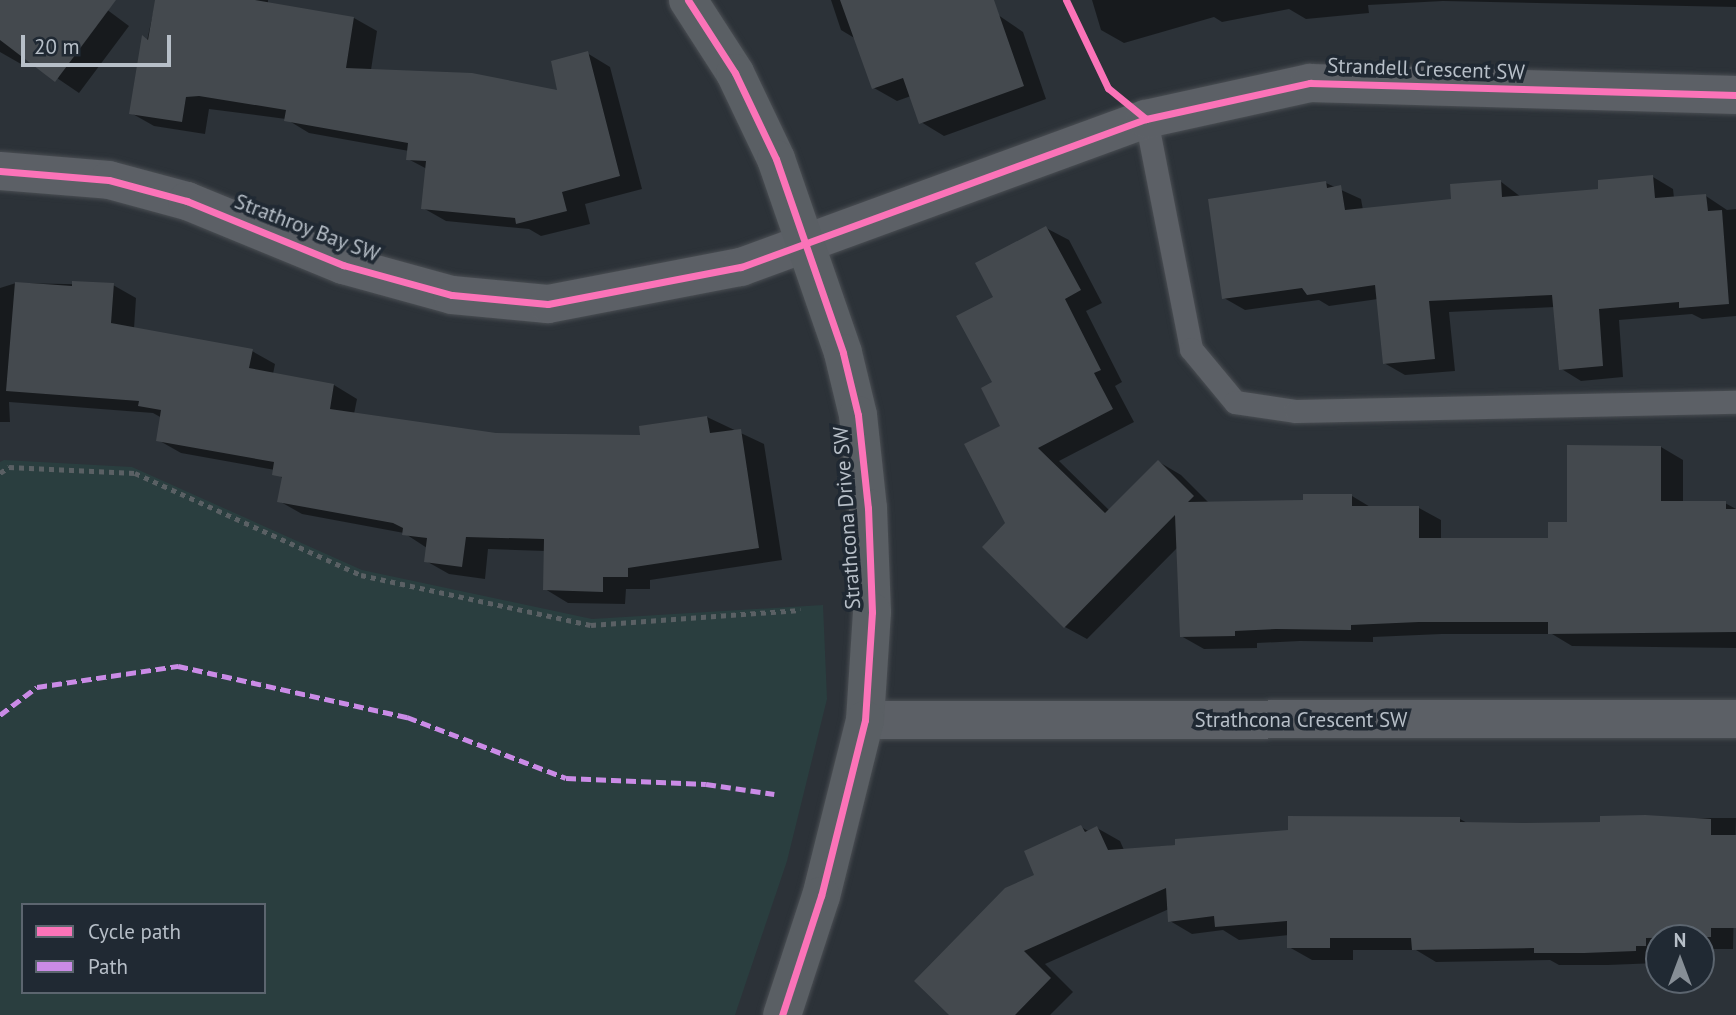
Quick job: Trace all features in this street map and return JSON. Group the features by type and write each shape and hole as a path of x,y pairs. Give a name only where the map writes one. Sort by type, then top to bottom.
{"street":[{"name":"Strathcona Drive SW","path":"688,0 735,73 776,159 806,244 859,415 869,508 872,612 865,720 821,897 782,1015"},
{"name":"Strandell Crescent SW","path":"806,244 1146,119 1310,83 1736,95"},
{"name":"Strathroy Bay SW","path":"0,172 109,180 187,201 343,265 453,295 548,304 741,267 806,244"},
{"name":"Strathcona Crescent SW","path":"865,720 1736,719"}],"lane":[{"path":"1146,119 1191,349 1235,402 1296,411 1736,402"}],"path":[{"path":"0,473 9,467 135,473 361,575 591,625 800,610"}],"green space":[{"path":"4,460 132,467 362,570 592,619 823,605 827,699 787,861 735,1015 0,1015 0,462"}],"building":[{"path":"0,0 116,0 55,82 0,40"},
{"path":"155,0 255,0 354,17 346,68 472,73 557,90 551,61 588,51 620,176 562,192 567,211 516,224 515,218 421,209 426,161 406,160 408,143 284,121 286,110 199,96 186,97 182,122 129,114 142,35 148,40"},
{"path":"840,0 994,0 1024,86 919,124 903,78 872,89"},
{"path":"1653,175 1655,198 1706,194 1708,211 1722,210 1729,304 1679,308 1679,302 1599,309 1603,366 1559,370 1552,295 1429,301 1435,359 1383,364 1375,285 1307,295 1302,288 1222,299 1208,199 1326,181 1327,188 1341,185 1345,210 1451,199 1450,184 1501,180 1502,197 1598,189 1598,180"},
{"path":"1046,226 1081,290 1065,299 1101,370 1094,373 1113,409 1038,448 1105,513 1158,460 1194,496 1188,502 1303,500 1303,494 1352,494 1352,506 1419,506 1419,538 1548,538 1548,522 1567,522 1567,445 1661,446 1661,501 1726,501 1726,509 1736,509 1736,632 1548,634 1548,622 1419,622 1351,625 1351,630 1276,629 1235,631 1235,636 1180,637 1175,515 1064,628 982,547 1005,523 964,444 1000,426 981,388 992,382 956,316 993,297 975,263"},
{"path":"72,281 114,283 111,323 253,349 249,368 334,384 330,409 496,433 640,435 639,426 707,416 710,433 741,429 759,548 628,568 628,577 603,577 603,592 543,590 544,539 466,537 462,567 424,562 427,538 402,535 403,528 393,523 277,502 282,477 272,475 274,462 156,441 161,410 138,406 139,401 6,391 15,282 72,286"},
{"path":"1645,815 1711,819 1711,835 1736,835 1736,928 1715,928 1715,924 1645,924 1645,946 1636,946 1636,951 1534,953 1534,948 1412,950 1411,938 1330,938 1330,948 1287,948 1287,921 1215,927 1214,916 1168,922 1166,888 1024,951 1051,978 1015,1015 949,1015 914,981 1005,888 1034,875 1024,851 1081,825 1085,832 1097,826 1108,850 1175,845 1175,839 1288,830 1288,816 1460,817 1460,822 1523,823 1600,822 1600,816"}],"marked path":[{"path":"0,715 37,687 178,666 407,717 566,778 706,784 774,794"}],"cycle path":[{"path":"688,0 735,73 776,159 843,353 858,415 868,508 872,612 865,720 821,896 782,1015"},
{"path":"1066,0 1108,88 1146,119"},
{"path":"0,171 109,180 187,201 343,265 452,295 548,304 741,267 1146,119 1310,83 1736,95"}]}
